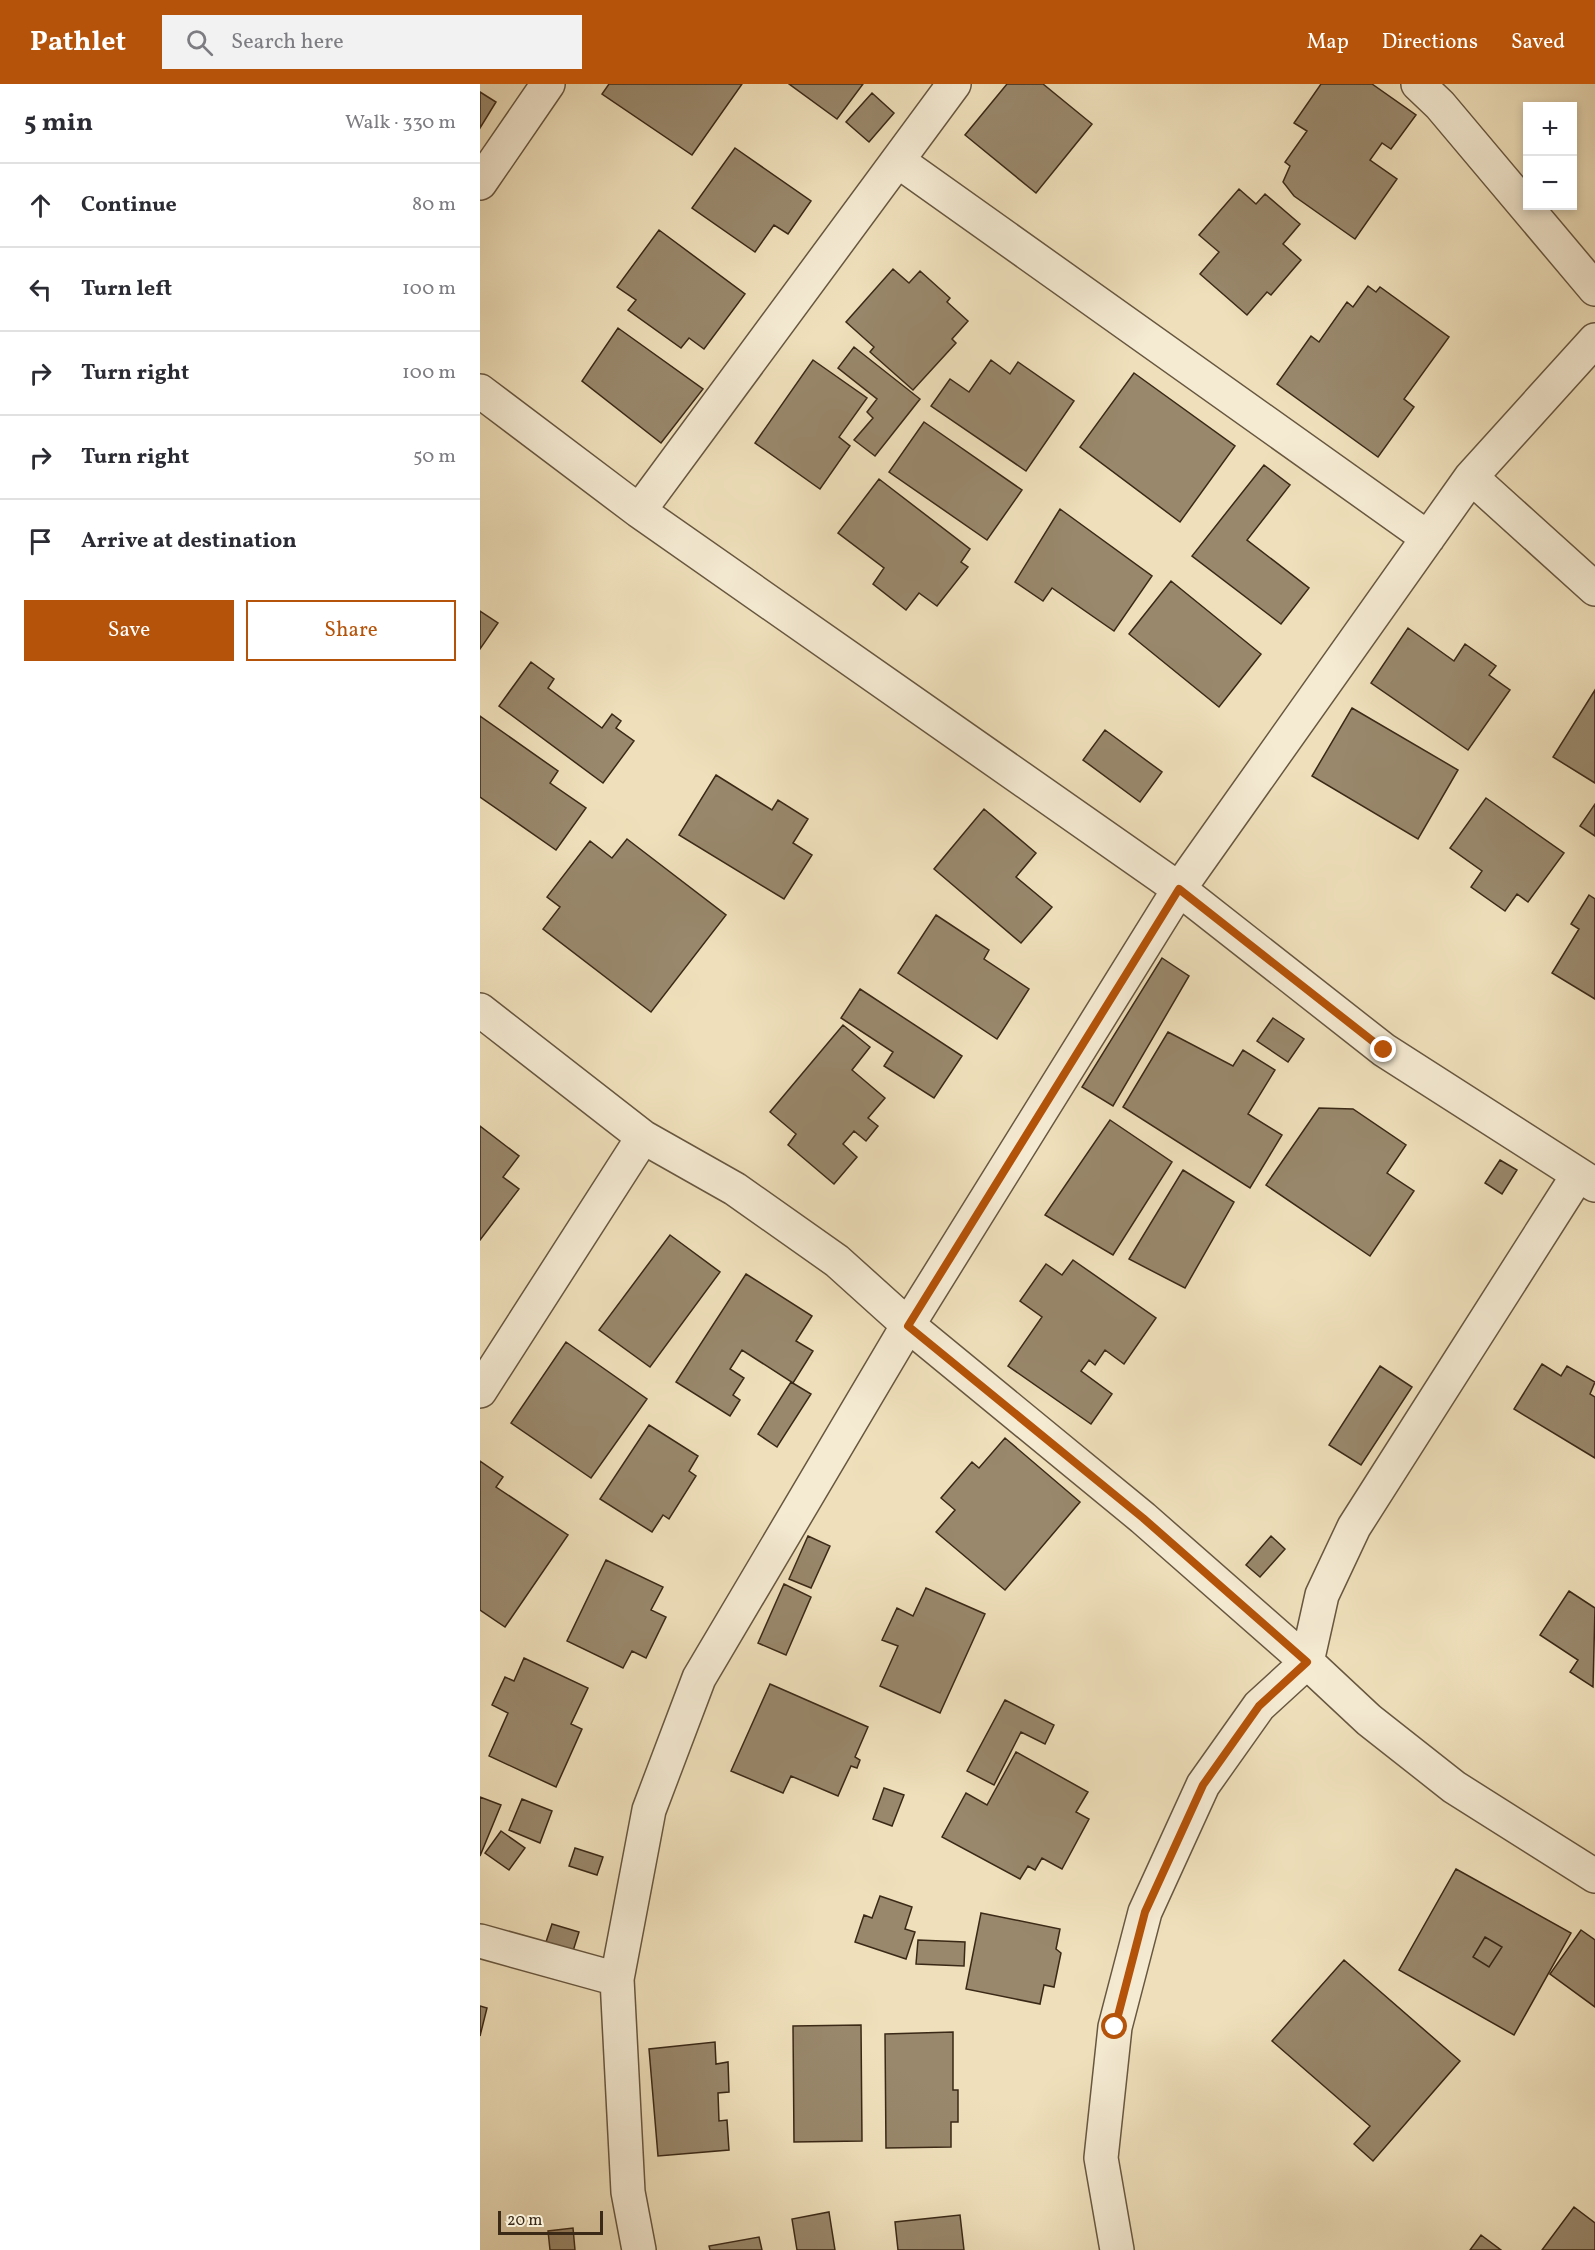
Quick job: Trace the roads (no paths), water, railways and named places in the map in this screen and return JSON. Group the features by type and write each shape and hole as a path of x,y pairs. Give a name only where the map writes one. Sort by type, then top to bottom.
{"street":[{"path":"480,183 548,84"},
{"path":"639,511 954,84"},
{"path":"1418,84 1440,105 1595,289"},
{"path":"898,161 1428,538"},
{"path":"639,2250 628,2192 617,1980 649,1810 699,1678 908,1326 1179,889 1471,477 1595,340"},
{"path":"480,391 639,511 1179,889 1384,1050 1587,1180 1354,1527 1322,1595 1307,1662 1259,1706 1203,1785 1145,1912 1115,2027 1101,2158 1117,2250"},
{"path":"1471,477 1595,589"},
{"path":"480,1010 643,1137 735,1189 828,1255 908,1326 1143,1518 1369,1719 1454,1787 1595,1876"},
{"path":"480,1391 643,1137"},
{"path":"480,1941 617,1980"}]}
